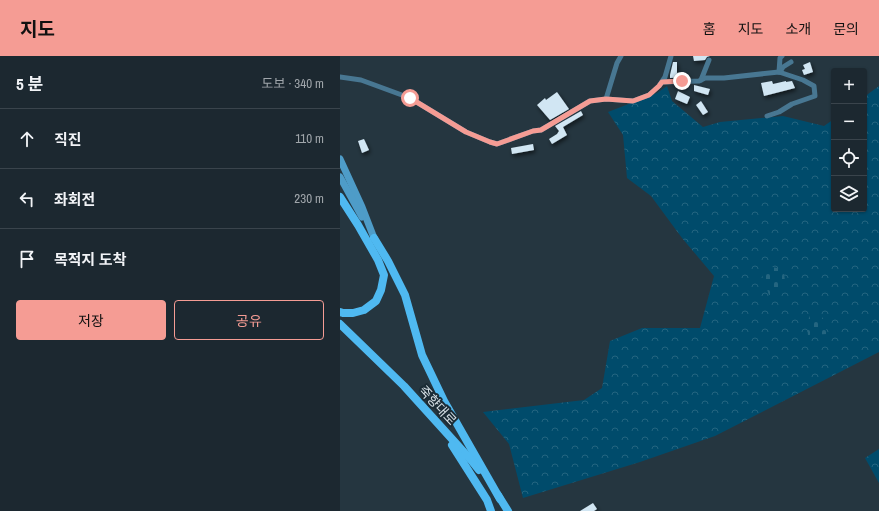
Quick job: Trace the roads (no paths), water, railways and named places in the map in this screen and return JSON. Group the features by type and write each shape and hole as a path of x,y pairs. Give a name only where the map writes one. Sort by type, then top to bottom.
{"main road":[{"path":"340,158 374,238"},
{"path":"340,177 388,261 404,296 422,355 444,401 500,499"},
{"path":"340,197 378,260 384,275 382,290 376,301 364,310 353,313 340,312"},
{"name":"죽향대로","path":"340,324 404,386 437,422 471,460 508,511"},
{"path":"437,422 475,480 487,500 491,511"}],"street":[{"path":"606,99 620,56"},
{"path":"340,77 361,80 410,98 466,132 497,144 533,131 541,130 590,101 606,99 633,101 649,95 666,77 671,56"},
{"path":"779,72 780,58 782,56"},
{"path":"700,80 709,60"},
{"path":"779,72 783,67 791,62"},
{"path":"662,82 699,81 705,78 724,78 779,72 803,80 814,86 815,96 792,104 779,112 767,116"}]}
